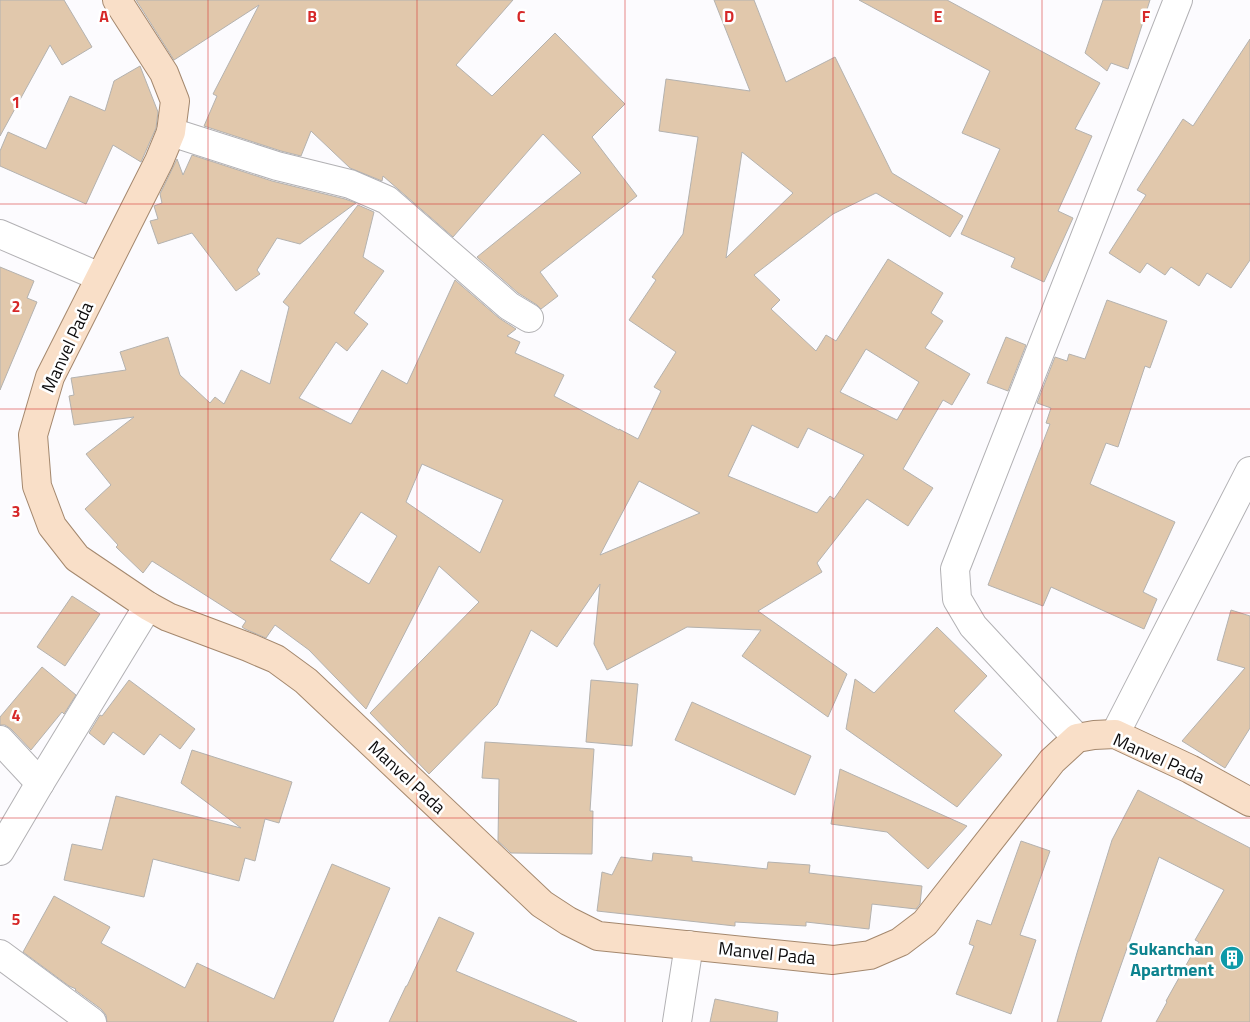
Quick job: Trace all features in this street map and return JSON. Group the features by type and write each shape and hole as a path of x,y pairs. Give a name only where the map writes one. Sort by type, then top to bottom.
{"main road":[{"name":"Manvel Pada","path":"117,0 164,74 175,101 171,132 159,161 50,377 33,436 37,486 52,526 77,558 148,606 168,617 248,646 276,659 306,681 542,904 568,921 598,936 833,960 870,955 900,942 924,923 1052,760 1077,738 1115,734 1190,769 1250,802"}],"street":[{"path":"1077,738 973,626 957,599 955,569 1178,0"},
{"path":"171,132 277,166 350,184 387,200 509,306 529,318"},
{"path":"0,234 100,277"},
{"path":"1115,734 1250,471"},
{"path":"0,851 148,606"},
{"path":"0,740 40,783"},
{"path":"677,1022 690,945"},
{"path":"0,954 92,1022"}],"building":[{"path":"0,0 64,0 92,47 62,65 50,45 0,136"},
{"path":"136,0 513,0 456,65 492,96 555,33 625,104 592,137 637,196 540,272 558,296 541,309 518,293 477,257 581,173 543,134 453,237 383,176 382,181 350,168 311,131 301,156 204,126 217,96 213,94 259,5 174,60"},
{"path":"714,0 754,0 786,82 835,57 892,173 963,216 950,237 876,193 833,214 754,275 780,300 771,309 816,351 826,335 836,341 888,259 943,293 931,313 943,321 925,348 970,374 952,405 943,400 903,469 933,488 908,526 867,499 817,563 822,572 758,611 847,674 828,717 742,656 761,630 687,627 607,670 594,644 600,584 557,647 531,630 497,705 429,774 370,713 479,602 439,566 366,709 309,650 275,625 266,638 242,627 246,621 152,561 143,573 116,547 118,545 85,509 111,485 86,454 134,417 74,425 69,396 74,395 71,378 126,370 120,352 168,337 180,375 210,403 215,397 224,404 241,370 270,384 289,307 283,302 358,205 374,212 363,257 384,271 354,313 368,324 347,351 336,342 299,398 351,424 382,370 407,384 455,280 499,318 516,329 507,336 520,342 515,353 564,375 554,396 638,439 661,391 654,387 676,352 629,320 656,280 652,277 683,234 698,137 659,131 666,79 750,91","holes":["742,152 793,193 726,258","866,349 919,382 897,420 840,392","752,425 798,448 808,428 864,455 834,499 830,496 817,513 728,476","422,464 503,500 480,553 406,502","639,481 700,513 600,555","361,512 397,536 369,584 330,560"]},
{"path":"859,0 947,0 1100,83 1075,129 1092,136 1058,211 1073,218 1044,282 1011,267 1015,258 961,234 1000,149 962,133 990,71"},
{"path":"1103,0 1150,0 1128,69 1111,63 1107,71 1085,53"},
{"path":"1250,39 1250,260 1231,288 1207,273 1199,286 1171,267 1165,275 1147,263 1140,273 1109,253 1146,195 1137,190 1183,119 1193,126"},
{"path":"140,66 158,112 156,128 141,162 113,145 86,204 0,166 0,151 8,132 46,149 70,96 105,111 114,81"},
{"path":"192,155 272,181 356,203 300,244 277,238 257,270 260,274 236,291 192,233 158,244 150,221 158,219 154,206 162,203 160,194 177,159 183,175"},
{"path":"0,267 34,281 27,298 37,302 0,390"},
{"path":"1107,300 1167,321 1150,368 1145,366 1118,447 1106,443 1090,484 1175,522 1143,592 1157,599 1144,629 1051,587 1043,606 988,585 1050,424 1046,423 1051,408 1037,403 1055,357 1067,361 1069,354 1085,359"},
{"path":"1006,337 1026,345 1008,391 987,383"},
{"path":"72,596 100,614 65,666 37,647"},
{"path":"1231,610 1250,616 1250,728 1225,768 1182,741 1245,668 1217,660"},
{"path":"937,627 987,676 954,711 1002,755 957,807 846,729 855,679 874,693"},
{"path":"42,667 76,695 64,714 62,712 31,750 11,729 5,725 0,725 0,717"},
{"path":"129,680 195,729 180,749 160,734 144,755 113,732 104,745 89,733 100,715 102,716"},
{"path":"591,680 638,684 632,746 586,742"},
{"path":"692,702 811,756 795,795 675,740"},
{"path":"485,742 594,749 590,811 593,811 592,854 511,853 498,841 499,779 482,778"},
{"path":"192,750 292,782 279,823 265,819 255,861 245,858 239,881 153,859 144,897 64,880 72,844 102,850 116,796 241,828 181,783"},
{"path":"840,769 967,826 928,869 887,832 831,824"},
{"path":"1138,790 1250,848 1250,1022 1156,1022 1199,942 1195,940 1224,890 1159,857 1101,1022 1057,1022 1112,840"},
{"path":"1021,841 1050,851 1020,935 1036,940 1011,1014 956,994 974,946 969,944 977,920 991,925"},
{"path":"653,853 692,857 692,861 767,869 768,862 810,865 809,873 922,886 920,904 916,909 872,904 869,929 806,922 806,926 735,922 735,926 597,911 602,872 612,875 621,857 652,861"},
{"path":"332,864 390,888 333,1022 107,1022 106,1015 101,1009 23,952 54,896 110,927 101,943 185,988 197,963 274,999"},
{"path":"439,917 474,933 456,971 577,1022 389,1022"},
{"path":"715,999 778,1012 777,1022 710,1022"}],"place":[{"name":"Sukanchan Apartment","path":"1232,958"}]}
